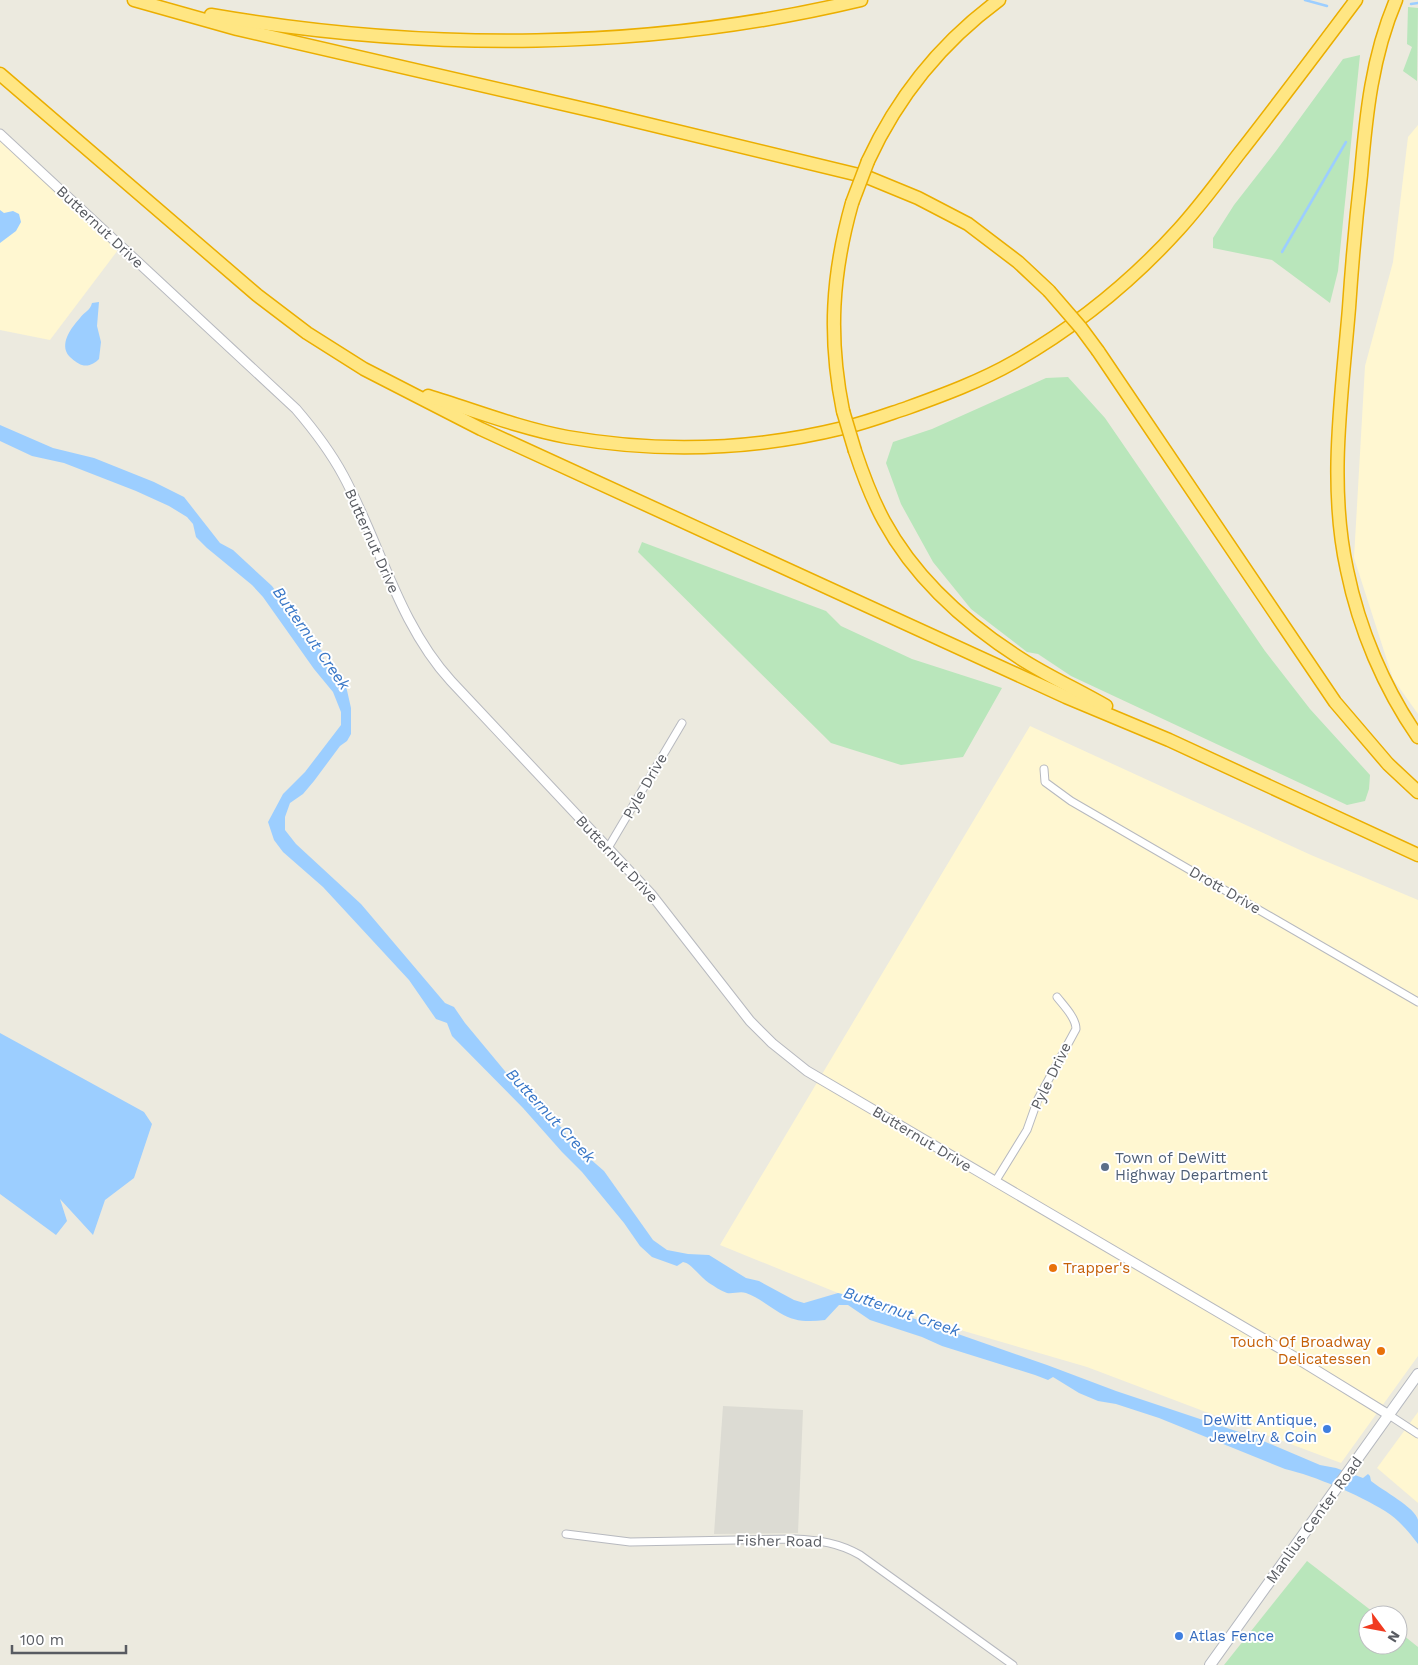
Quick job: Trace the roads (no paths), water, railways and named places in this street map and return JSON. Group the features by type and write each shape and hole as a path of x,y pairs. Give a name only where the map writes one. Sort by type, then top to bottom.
{"highway":[{"path":"140,2 318,31 426,40 506,42 628,37 717,27 861,0"},
{"path":"999,0 965,27 929,64 888,121 868,161 852,203 839,254 834,300 834,354 843,411 868,487 884,522 933,588 989,637 1026,662 1169,740"},
{"path":"404,389 515,424 566,436 629,445 666,447 716,447 804,437 856,425 940,397 1014,362 1053,337 1121,286 1195,210 1356,0"},
{"path":"1396,0 1379,48 1366,115 1353,251 1338,453 1340,520 1346,570 1366,635 1396,703 1418,737"},
{"path":"140,2 237,29 574,106 867,177 918,198 968,224 1018,262 1050,291 1081,328 1098,350 1335,702 1388,764 1418,792"},
{"path":"0,74 257,295 307,333 364,369 448,413 615,491 1066,697 1169,740 1418,855"}],"main road":[{"name":"Manlius Center Road","path":"1210,1665 1418,1374"}],"street":[{"name":"Butternut Drive","path":"0,134 296,409 319,436 343,475 407,617 431,656 458,688 651,894 750,1020 789,1058 807,1071 995,1182 1294,1356 1389,1415"},
{"name":"Pyle Drive","path":"608,848 682,723"},
{"name":"Drott Drive","path":"1044,769 1045,782 1071,801 1418,1002"},
{"name":"Pyle Drive","path":"995,1182 1027,1130 1038,1099 1076,1029 1072,1017 1057,997"},
{"path":"1389,1415 1418,1434"},
{"name":"Fisher Road","path":"566,1534 630,1542 816,1540 846,1546 930,1604 1013,1665"}],"water":[{"path":"0,210 4,213 13,211 19,214 21,222 16,231 0,243"},
{"path":"99,302 97,326 101,342 99,359 89,365 82,365 69,356 66,351 67,336 92,303"},
{"path":"0,425 53,448 94,458 154,482 184,497 220,543 233,550 272,586 309,638 322,651 325,665 346,686 351,708 351,734 303,794 290,803 285,817 285,830 296,844 361,904 445,1003 454,1007 509,1076 562,1128 572,1143 604,1171 653,1240 667,1250 709,1255 746,1278 759,1281 794,1300 804,1303 838,1293 867,1300 878,1306 1116,1391 1254,1437 1320,1465 1336,1468 1363,1478 1368,1474 1371,1481 1416,1515 1418,1520 1418,1544 1390,1514 1350,1493 1159,1418 1116,1404 1098,1401 1079,1393 1053,1377 1048,1380 942,1346 922,1337 870,1320 848,1305 839,1305 825,1320 796,1320 746,1293 727,1293 722,1291 709,1283 686,1263 683,1262 677,1266 652,1257 640,1246 624,1223 582,1172 523,1108 452,1036 447,1023 436,1019 409,980 323,887 283,852 274,840 268,822 283,794 305,772 341,725 341,712 333,692 314,669 263,597 252,585 196,537 193,524 187,517 169,506 136,491 64,463 32,456 0,441"},
{"path":"0,1033 144,1112 152,1124 134,1178 105,1200 93,1235 60,1199 67,1221 56,1235 0,1194"}],"waterway":[{"path":"1305,0 1327,6"},
{"path":"1411,4 1418,3"},
{"path":"1282,252 1346,142"}],"place":[{"name":"Town of DeWitt Highway Department","path":"1105,1167"},
{"name":"Trapper's","path":"1053,1268"},
{"name":"Touch Of Broadway Delicatessen","path":"1381,1351"},
{"name":"DeWitt Antique, Jewelry & Coin","path":"1327,1429"},
{"name":"Atlas Fence","path":"1179,1636"}],"water label":[{"name":"Butternut Creek","path":"312,638"},
{"name":"Butternut Creek","path":"551,1115"},
{"name":"Butternut Creek","path":"902,1311"}]}
